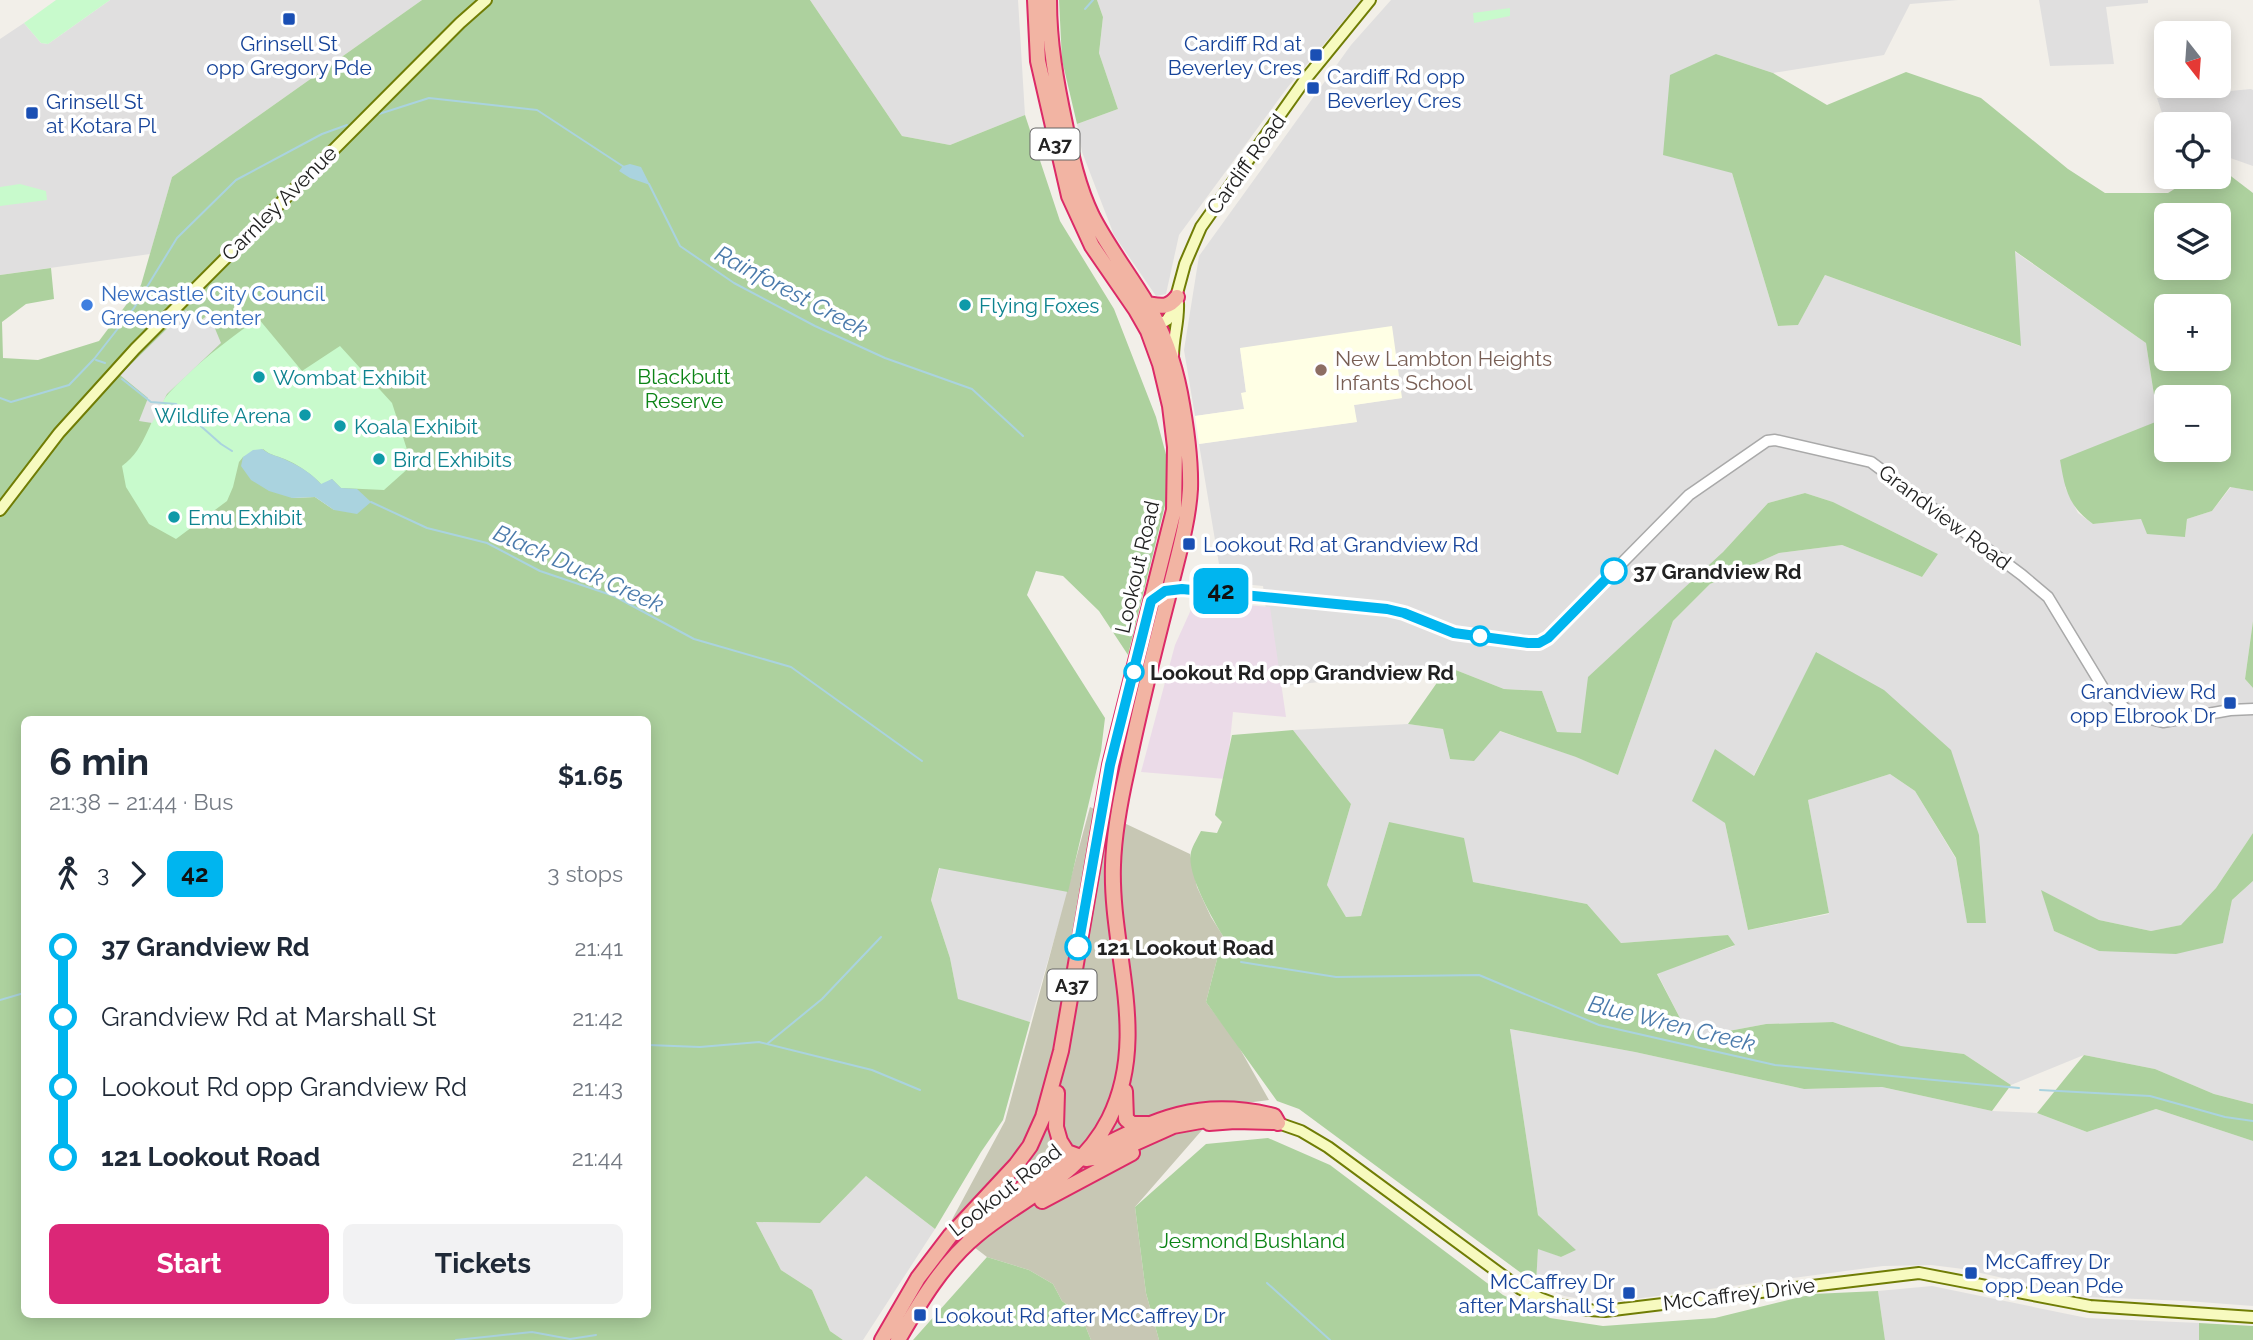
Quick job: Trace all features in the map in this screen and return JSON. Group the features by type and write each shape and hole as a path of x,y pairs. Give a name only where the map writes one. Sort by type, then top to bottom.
{"highway":[{"name":"A37","path":"1035,0 1038,61 1069,196 1092,246 1136,310 1153,328"},
{"name":"A37","path":"1049,0 1051,56 1079,183 1103,236 1147,304 1153,328"},
{"path":"1147,304 1165,306 1177,297"},
{"name":"Lookout Road","path":"898,1340 943,1270 963,1247 991,1224 1047,1188 1080,1158 1104,1128 1123,1083 1129,1034 1113,907 1115,834 1186,517 1190,473 1188,445 1174,368 1153,328"},
{"name":"Lookout Road","path":"882,1340 927,1267 950,1236 1006,1178 1030,1146 1049,1101 1061,1051 1110,765 1174,510 1176,466 1167,390 1153,328"},
{"path":"1061,1051 1056,1112 1058,1136 1067,1152 1080,1158 1092,1160 1161,1130 1199,1120 1235,1117 1278,1123"},
{"path":"1123,1083 1126,1119 1137,1125 1152,1123"},
{"path":"927,1267 992,1209 1036,1180 1152,1123 1190,1111 1221,1108 1273,1116 1278,1123"},
{"path":"991,1224 999,1225 1175,1132 1219,1122 1278,1123"},
{"path":"1058,1136 1068,1146 1077,1147 1088,1143 1104,1128"}],"main road":[{"name":"Carnley Avenue","path":"0,510 60,433 135,349 485,0"},
{"name":"Cardiff Road","path":"1153,328 1169,317 1191,246 1206,218 1304,81 1368,2"},
{"path":"1174,368 1174,336 1179,315 1177,297"},
{"name":"McCaffrey Drive","path":"1278,1123 1301,1131 1328,1147 1521,1289 1540,1299 1580,1310 1605,1311 1919,1273 2090,1306 2253,1317"}],"street":[{"name":"Grandview Road","path":"1170,589 1215,591 1387,609 1454,633 1539,643 1550,636 1694,491 1767,441 1775,440 1871,462 2022,575 2048,597 2105,691 2127,710 2163,722 2230,710 2253,709"},
{"path":"1151,601 1170,589"}],"shaded area":[{"path":"110,0 422,0 172,177 150,254 0,275 0,39 24,23 41,43 48,44"},
{"path":"810,0 1018,0 1025,115 950,145 902,136"},
{"path":"1097,0 1361,0 1287,88 1179,235 1166,294 1156,296 1114,235 1082,152 1077,124 1118,109 1099,53 1103,17"},
{"path":"1391,0 1958,0 1910,4 1884,55 1773,73 1716,54 1732,173 1778,326 1798,325 1825,275 2020,346 2014,251 2146,343 2154,395 2154,424 2065,487 2078,513 2093,524 2141,519 2185,537 2187,519 2212,511 2231,487 2253,491 2253,621 2245,679 2253,688 2253,833 2216,888 2182,925 2151,931 2099,920 2042,891 2054,931 2099,951 2223,942 2232,900 2253,881 2253,1104 2214,1094 2155,1069 2084,1055 2011,1085 1964,1054 1901,1046 1833,1022 1766,1024 1702,1036 1682,1022 1657,973 1734,946 1728,935 1621,943 1587,904 1473,882 1389,822 1361,916 1346,917 1327,885 1351,804 1293,730 1408,724 1443,729 1450,759 1499,731 1577,757 1618,775 1673,621 1710,584 1779,553 1842,545 1922,577 1938,554 1833,502 1805,493 1768,503 1723,552 1581,733 1557,732 1542,691 1504,689 1448,667 1276,687 1263,586 1222,582 1199,444 1356,422 1354,405 1402,398 1240,348 1246,392 1244,409 1195,416 1184,350 1199,256 1351,45","holes":["1817,652 1979,835 1986,923 1967,922 1956,859 1915,791 1890,774 1808,800 1829,914 1748,930 1725,823 1716,750 1753,777"]},
{"path":"2039,0 2148,0 2148,3 2106,7 2114,64 2050,66"},
{"path":"2253,90 2253,166 2231,158 2231,112 2162,112 2157,98 2231,98 2231,91"},
{"path":"186,310 199,322 209,314 221,343 167,394 152,423 139,421 148,398 120,375"},
{"name":"New Lambton Heights Infants School","path":"1392,326 1402,398 1354,405 1357,422 1199,444 1195,416 1244,409 1241,393 1246,392 1240,348"},
{"path":"1199,601 1270,607 1286,717 1233,712 1226,779 1141,772 1175,645 1194,603"},
{"path":"1090,807 1190,854 1197,887 1223,936 1206,1002 1236,1042 1269,1100 1223,1106 1135,1207 1146,1293 1159,1340 1091,1340 1081,1315 1062,1301 1053,1284 1029,1270 987,1257 948,1227 1005,1121"},
{"path":"940,867 1069,889 1030,1022 958,1000 950,958 931,900"},
{"path":"1510,1029 1635,1052 1804,1089 1882,1087 1992,1111 2037,1113 2087,1132 2156,1109 2253,1141 2253,1306 2088,1297 1963,1269 1931,1265 1883,1266 1604,1303 1564,1296 1536,1284 1538,1248 1561,1257 1575,1250 1538,1215"},
{"path":"866,1176 935,1229 863,1340 843,1340 830,1331 812,1290 781,1270 756,1222 820,1223"},
{"path":"1932,1286 2087,1318 2199,1323 2199,1340 1885,1340 1878,1291"}],"green space":[{"path":"56,0 110,0 48,44 41,43 24,23"},
{"name":"Blackbutt Reserve","path":"422,0 810,0 902,136 950,145 1025,115 1060,221 1114,309 1156,417 1172,477 1128,655 1099,611 1063,576 1036,571 1027,595 1105,718 1101,751 1068,892 939,868 931,900 950,958 958,999 1030,1022 1003,1120 935,1229 866,1176 820,1223 756,1222 781,1270 812,1290 830,1331 843,1340 0,1340 0,275 51,268 54,299 26,304 2,322 3,358 38,360 99,341 141,285 172,177","holes":["262,449 334,510 315,497 292,498"]},
{"path":"1059,0 1097,0 1103,17 1099,53 1118,109 1077,124 1062,60"},
{"path":"1510,8 1510,16 1474,23 1473,13"},
{"path":"1716,54 1773,73 1827,105 1906,72 1981,98 2068,169 2105,193 2231,189 2231,176 2253,193 2253,491 2230,487 2212,511 2187,519 2185,537 2147,534 2141,519 2093,524 2078,510 2069,496 2060,460 2154,423 2154,462 2231,462 2231,385 2154,385 2154,395 2146,343 2015,251 2021,346 1825,275 1798,325 1778,326 1732,173 1663,155 1670,75"},
{"path":"20,184 46,191 47,200 0,206 0,187"},
{"path":"258,318 302,371 340,346 392,403 412,465 384,490 341,488 332,479 322,485 298,465 263,449 243,457 239,462 227,501 176,539 149,524 126,487 122,466 137,450 163,401 179,382"},
{"path":"1805,493 1833,502 1938,554 1922,577 1842,545 1779,553 1710,584 1673,621 1618,775 1576,757 1500,731 1474,761 1450,759 1443,729 1408,724 1448,667 1504,689 1542,691 1557,732 1581,733 1588,677 1723,552 1768,503"},
{"path":"2253,621 2253,688 2245,679"},
{"path":"1816,652 1884,690 1951,750 1979,835 1986,923 1967,923 1956,858 1915,791 1890,774 1808,800 1829,913 1748,930 1725,823 1692,801 1715,749 1754,776"},
{"path":"1293,730 1351,804 1327,885 1346,917 1361,916 1389,822 1464,838 1473,882 1587,904 1621,943 1728,935 1735,945 1657,974 1682,1022 1702,1036 1766,1024 1833,1022 1901,1046 1964,1054 2011,1085 1992,1111 1882,1087 1804,1089 1635,1052 1510,1029 1538,1215 1576,1250 1561,1257 1538,1249 1536,1284 1299,1109 1277,1101 1206,1002 1223,936 1196,883 1190,861 1191,852 1201,831 1217,833 1222,822 1215,815 1232,735"},
{"path":"2253,833 2253,881 2232,900 2223,943 2176,954 2099,951 2054,931 2041,890 2099,920 2151,931 2181,925 2216,888"},
{"path":"2084,1055 2155,1069 2214,1094 2253,1104 2253,1141 2156,1109 2087,1132 2037,1113"},
{"name":"Jesmond Bushland","path":"1268,1138 1330,1165 1503,1295 1550,1318 1603,1326 1715,1318 1813,1294 1878,1291 1885,1340 1159,1340 1146,1293 1135,1207 1206,1144"},
{"path":"987,1257 1029,1270 1053,1284 1062,1301 1081,1315 1091,1340 913,1340"},
{"path":"2199,1323 2253,1326 2253,1340 2199,1340"}],"water":[{"path":"630,164 641,167 650,185 619,171"},
{"path":"262,449 302,468 321,484 332,479 341,488 357,489 371,502 357,514 334,510 315,497 292,498 269,491 251,480 241,466 243,457 253,450"}],"waterway":[{"path":"1085,9 1093,0"},
{"name":"Rainforest Creek","path":"379,114 429,98 537,110 624,167"},
{"name":"Rainforest Creek","path":"0,398 11,402 69,385 94,359 134,308 177,238 236,180 322,134 347,125"},
{"name":"Rainforest Creek","path":"649,184 680,246 734,283 815,326 885,358 972,389 1023,436"},
{"name":"Black Duck Creek","path":"96,360 105,363"},
{"name":"Black Duck Creek","path":"122,379 151,402 176,404 232,451"},
{"name":"Black Duck Creek","path":"371,502 427,528 487,543 540,571 614,596 694,639 791,667 922,761"},
{"path":"767,1044 822,999 881,937"},
{"name":"Blue Wren Creek","path":"1241,962 1336,977 1479,975 1599,1025 1775,1065 2019,1088"},
{"path":"0,1000 21,994"},
{"path":"651,1045 700,1047 759,1042 872,1070 920,1090"},
{"name":"Blue Wren Creek","path":"2040,1090 2150,1096 2225,1117 2253,1121"},
{"path":"1267,1283 1330,1340"},
{"path":"456,1340 532,1332 570,1339 596,1335"}],"bus line":[{"name":"42","path":"1078,947 1110,765 1151,601 1161,593 1170,589 1215,591 1387,609 1454,633 1535,643 1548,638 1614,571"}],"place":[{"name":"Grinsell St opp Gregory Pde","path":"289,19"},
{"name":"Cardiff Rd at Beverley Cres","path":"1316,55"},
{"name":"Cardiff Rd opp Beverley Cres","path":"1313,88"},
{"name":"Grinsell St at Kotara Pl","path":"32,113"},
{"name":"Newcastle City Council Greenery Center","path":"87,305"},
{"name":"Flying Foxes","path":"965,305"},
{"name":"New Lambton Heights Infants School","path":"1321,370"},
{"name":"Wombat Exhibit","path":"259,377"},
{"name":"Wildlife Arena","path":"305,415"},
{"name":"Koala Exhibit","path":"340,426"},
{"name":"Bird Exhibits","path":"379,459"},
{"name":"Emu Exhibit","path":"174,517"},
{"name":"Lookout Rd at Grandview Rd","path":"1189,544"},
{"name":"37 Grandview Rd","path":"1614,571"},
{"name":"Lookout Rd opp Grandview Rd","path":"1134,672"},
{"name":"Grandview Rd opp Elbrook Dr","path":"2230,703"},
{"name":"121 Lookout Road","path":"1078,947"},
{"name":"McCaffrey Dr opp Dean Pde","path":"1971,1273"},
{"name":"McCaffrey Dr after Marshall St","path":"1629,1293"},
{"name":"Lookout Rd after McCaffrey Dr","path":"920,1315"}]}
